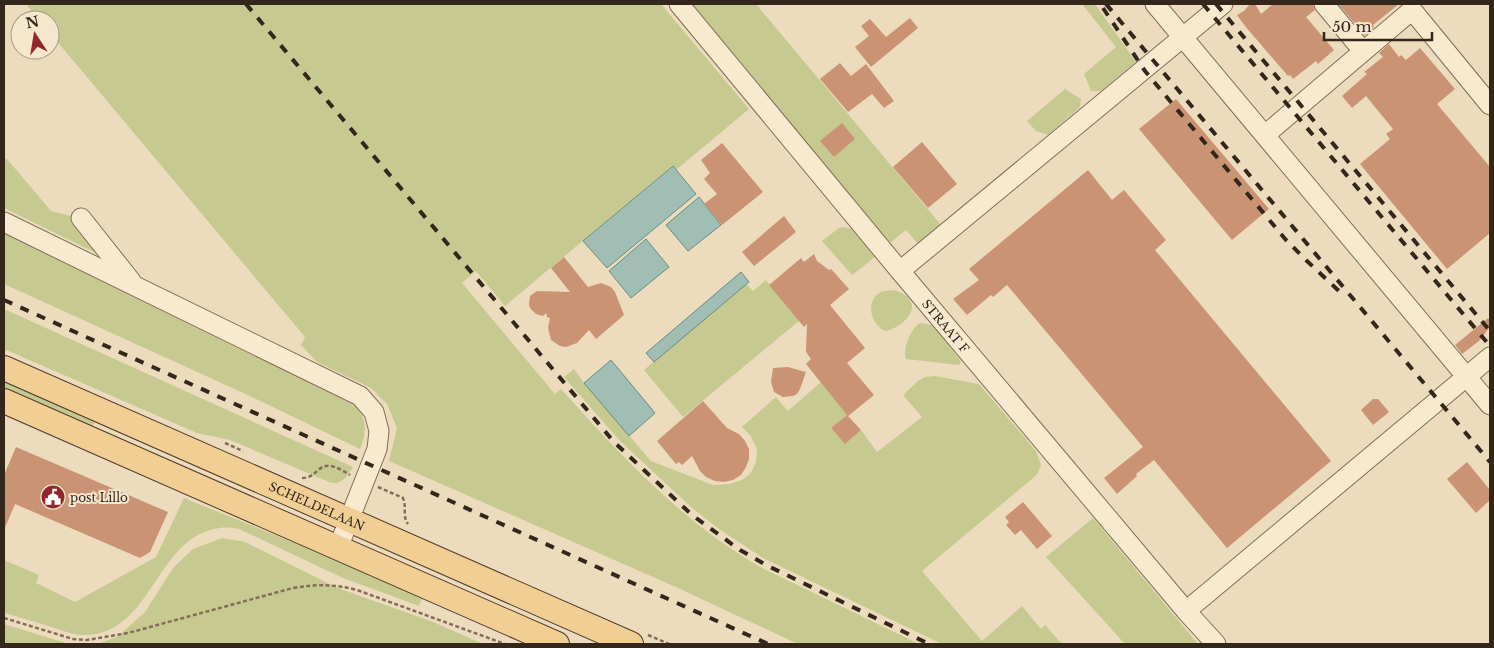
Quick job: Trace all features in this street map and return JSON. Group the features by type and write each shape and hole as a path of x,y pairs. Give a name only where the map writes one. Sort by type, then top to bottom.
{"main road":[{"name":"SCHELDELAAN","path":"4,368 632,644"},
{"path":"4,401 557,644"}],"street":[{"name":"STRAAT F","path":"679,4 900,271 1186,611 1216,644"},
{"path":"1155,4 1490,404"},
{"path":"900,271 1223,4"},
{"path":"1324,4 1363,51"},
{"path":"1265,135 1412,10 1490,105"},
{"path":"81,218 135,286"},
{"path":"4,222 360,396 374,412 378,431 377,449 338,548"},
{"path":"1186,611 1490,357"}],"path":[{"path":"4,618 73,640 87,640 128,633 293,588 313,585 336,585 357,590 505,644"}],"green space":[{"path":"26,4 661,4 749,109 676,170 672,166 505,306 476,271 462,283 555,394 561,389 654,487 706,530 762,568 919,644 798,644 678,588 389,461 397,428 387,404 371,388 317,362 301,345 305,337 60,45 60,10 31,10"},
{"path":"690,4 756,4 941,225 918,244 906,230 890,243"},
{"path":"1082,4 1095,4 1136,62 1101,91 1091,91 1084,74 1116,47"},
{"path":"1065,89 1081,99 1080,107 1048,135 1036,131 1027,121"},
{"path":"4,158 7,159 51,211 71,216 104,257 4,208"},
{"path":"843,227 852,229 875,257 852,275 822,241"},
{"path":"4,233 352,404 361,414 365,425 360,449 252,397 4,284"},
{"path":"766,280 799,321 683,417 644,370 746,284 753,291"},
{"path":"894,290 904,294 910,300 911,312 902,323 886,331 881,329 874,320 871,309 872,303 874,298 880,293"},
{"path":"4,309 353,467 341,481 337,483 329,482 230,440 197,433 4,349"},
{"path":"920,323 932,325 960,360 959,365 906,359 905,350 908,339 913,329"},
{"path":"574,369 651,461 713,485 730,484 742,480 751,473 756,462 757,449 750,435 742,427 776,397 788,411 821,382 847,415 831,428 845,444 861,430 877,452 922,417 903,395 918,381 925,377 935,376 979,384 1036,451 1041,465 1038,473 1033,478 922,571 982,641 1022,606 1041,629 1045,625 1062,644 942,644 763,558 719,529 691,507 620,441 564,377"},
{"path":"4,378 96,418 92,428 4,389"},
{"path":"184,498 423,595 419,606 343,578 239,529 220,528 198,535 181,549 166,566 139,605 124,621 105,632 81,635 68,633 4,613 4,560 39,575 36,583 75,602 156,557"},
{"path":"1093,518 1198,644 1125,644 1046,557"},
{"path":"222,538 245,542 338,588 433,622 483,644 97,644 117,637 145,612 173,568 193,549"},
{"path":"4,624 69,644 4,644"}],"water":[{"path":"673,166 696,194 607,268 583,241"},
{"path":"699,197 721,225 688,251 666,225"},
{"path":"646,239 669,267 631,298 609,271"},
{"path":"741,272 749,282 654,362 646,353"},
{"path":"611,360 655,413 629,436 584,383"}],"building":[{"path":"1250,4 1255,4 1261,14 1273,4 1313,4 1315,10 1306,17 1334,50 1318,64 1316,61 1293,79 1290,75 1288,76 1237,15"},
{"path":"1338,4 1399,4 1373,25 1374,27 1365,35"},
{"path":"910,18 918,28 871,67 855,47 869,36 861,26 870,19 886,37"},
{"path":"1389,44 1399,57 1401,55 1406,60 1420,48 1455,89 1437,104 1490,167 1490,233 1447,269 1360,164 1390,139 1386,134 1393,129 1366,96 1352,108 1342,96 1367,74 1364,72 1383,57 1379,53"},
{"path":"840,63 851,76 866,64 894,101 884,108 872,94 848,112 820,79"},
{"path":"1176,99 1269,209 1232,240 1139,129"},
{"path":"842,123 855,139 834,157 820,141"},
{"path":"922,142 957,184 928,208 893,167"},
{"path":"722,143 763,192 722,225 704,204 717,194 704,179 710,173 701,160"},
{"path":"1088,170 1112,200 1124,190 1166,240 1155,250 1331,461 1227,548 1154,460 1136,474 1137,476 1117,494 1104,478 1143,447 1007,285 993,297 991,295 967,315 953,299 979,280 969,269"},
{"path":"784,216 796,232 754,266 742,252"},
{"path":"814,254 817,261 829,270 831,269 849,289 830,305 865,348 847,363 874,395 848,416 861,430 845,444 831,428 847,415 806,364 811,359 806,352 807,324 804,327 769,285 801,258 804,262"},
{"path":"564,257 588,287 601,283 611,287 615,292 624,315 596,339 589,330 577,343 566,347 560,346 551,340 548,328 550,318 547,317 546,313 543,316 536,314 529,304 530,296 537,291 570,292 551,268"},
{"path":"1488,318 1490,327 1479,341 1462,354 1455,345"},
{"path":"788,367 806,372 797,394 783,397 774,392 771,382 773,368"},
{"path":"1373,399 1378,399 1389,412 1373,425 1361,410"},
{"path":"703,401 727,428 739,434 749,449 749,459 746,467 741,475 733,480 715,481 706,477 700,471 692,456 682,465 679,462 676,464 657,441"},
{"path":"16,447 168,512 150,552 140,558 15,504 4,530 4,475"},
{"path":"1467,462 1490,490 1490,500 1476,513 1447,479"},
{"path":"1023,502 1052,536 1037,549 1021,530 1015,535 1006,525 1009,522 1005,517"}],"railway":[{"path":"246,4 614,442 692,515 740,550 766,565 929,644"},
{"path":"1106,4 1490,462"},
{"path":"1203,4 1490,346"},
{"path":"1216,4 1490,331"},
{"path":"1103,8 1145,71 1286,240 1341,293"},
{"path":"4,300 768,644"}],"place":[{"name":"post Lillo","path":"53,497"}]}
